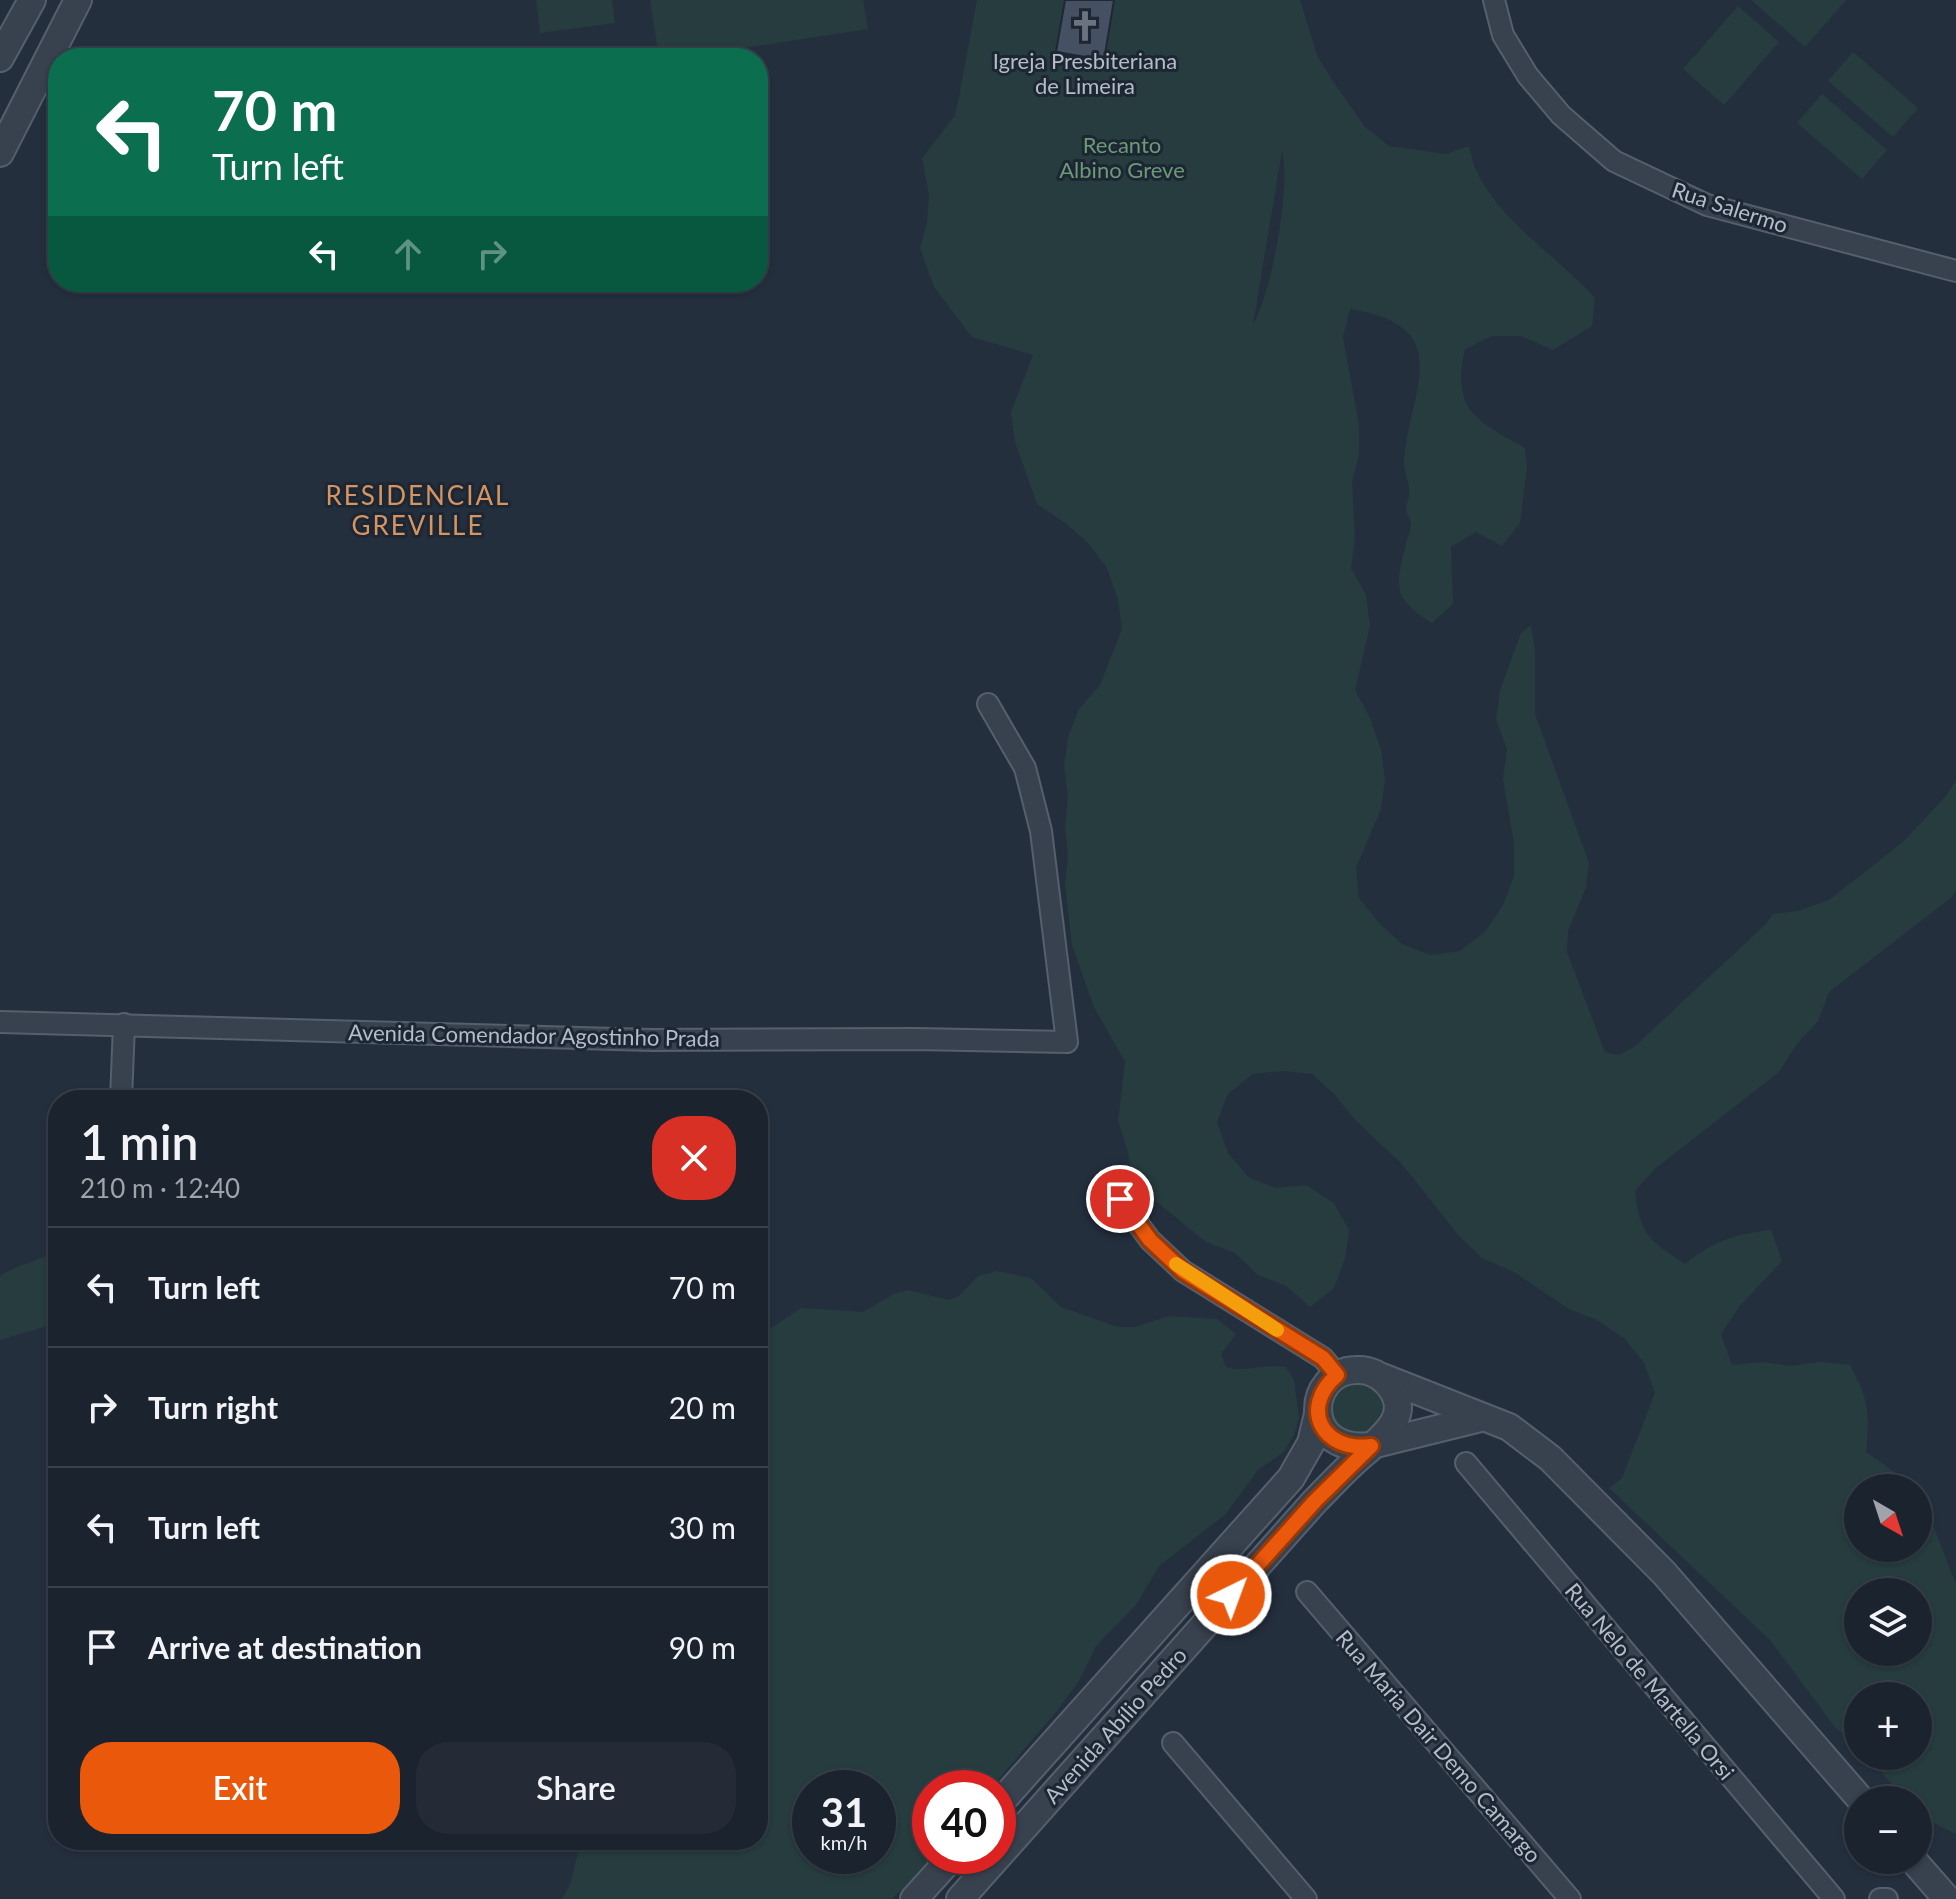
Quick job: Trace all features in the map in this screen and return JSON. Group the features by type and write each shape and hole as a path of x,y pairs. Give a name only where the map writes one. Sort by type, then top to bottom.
{"street":[{"path":"0,58 32,0"},
{"path":"54,48 78,0"},
{"name":"Rua Salermo","path":"1494,0 1503,35 1528,76 1561,115 1614,161 1707,205 1956,271"},
{"path":"0,153 48,59"},
{"name":"Avenida Comendador Agostinho Prada","path":"0,1022 651,1040 1067,1042 1041,831 1025,768 988,704"},
{"path":"121,1090 124,1024"},
{"path":"1120,1199 1150,1240 1183,1271 1323,1358 1337,1375"},
{"path":"1481,1418 1353,1448 1337,1443 1324,1431 1318,1414 1319,1399 1326,1385 1337,1375 1352,1369 1368,1370 1509,1427 1550,1458 1664,1573 1849,1786"},
{"path":"1373,1445 1388,1434 1396,1420 1397,1404 1392,1389 1382,1377"},
{"name":"Avenida Abílio Pedro","path":"1016,1785 1291,1478 1311,1443 1318,1414"},
{"name":"Avenida Abílio Pedro","path":"960,1899 1315,1501 1373,1445"},
{"name":"Rua Nelo de Martella Orsi","path":"1466,1463 1834,1899"},
{"name":"Rua Maria Dair Demo Camargo","path":"1307,1592 1570,1899"},
{"path":"1173,1743 1306,1899"},
{"path":"914,1899 937,1874"},
{"path":"1925,1874 1947,1899"}],"green space":[{"path":"536,0 612,0 615,23 540,33"},
{"path":"650,0 863,0 868,29 744,48 657,48"},
{"name":"Recanto Albino Greve","path":"977,0 1300,0 1317,55 1365,127 1389,146 1446,154 1469,146 1476,170 1499,205 1595,298 1592,326 1553,350 1521,336 1492,336 1465,349 1462,387 1465,400 1481,421 1525,448 1527,467 1520,523 1502,546 1476,532 1451,547 1453,604 1432,623 1404,600 1399,584 1411,524 1406,509 1409,491 1404,459 1418,384 1420,363 1416,345 1405,329 1383,317 1350,309 1343,337 1359,426 1359,454 1352,482 1355,538 1351,568 1366,595 1370,626 1355,690 1370,718 1381,749 1385,779 1381,809 1356,868 1359,898 1379,923 1402,944 1430,955 1460,951 1485,932 1503,905 1514,876 1514,843 1503,779 1507,750 1496,719 1500,690 1521,633 1531,625 1535,651 1535,714 1589,863 1586,887 1568,931 1567,952 1605,1052 1619,1055 1634,1047 1773,914 1798,911 1829,900 1903,842 1946,796 1956,780 1956,890 1952,897 1829,992 1818,1021 1797,1044 1779,1072 1656,1168 1635,1191 1640,1218 1648,1235 1685,1264 1725,1240 1771,1230 1782,1261 1739,1307 1721,1334 1732,1365 1762,1362 1791,1366 1821,1362 1850,1365 1867,1407 1866,1452 1895,1474 1844,1474 1844,1562 1932,1562 1932,1523 1956,1584 1956,1834 1932,1822 1932,1786 1894,1786 1879,1770 1932,1770 1932,1682 1844,1682 1844,1735 1835,1727 1770,1640 1609,1488 1622,1478 1655,1393 1644,1363 1624,1338 1597,1320 1569,1309 1514,1272 1482,1258 1459,1236 1401,1163 1312,1074 1283,1071 1253,1074 1228,1094 1217,1122 1228,1153 1248,1177 1276,1188 1306,1185 1334,1203 1349,1230 1345,1259 1334,1288 1310,1307 1286,1286 1258,1275 1235,1253 1206,1242 1132,1182 1128,1152 1118,1121 1125,1062 1094,1007 1072,945 1065,885 1068,796 1064,766 1068,737 1079,709 1100,685 1122,629 1118,599 1107,568 1088,543 1037,504 1015,442 1011,412 1033,355 972,337 934,287 920,248 927,223 929,195 922,158 954,117","holes":["1282,151 1284,168 1278,239 1267,288 1253,325"]},
{"path":"1751,0 1846,0 1805,47"},
{"path":"1738,6 1779,42 1724,105 1683,69"},
{"path":"1853,52 1918,108 1893,137 1828,81"},
{"path":"1822,94 1887,150 1862,179 1797,123"},
{"path":"48,1255 48,1325 0,1340 0,1276"},
{"path":"997,1271 1031,1278 1061,1307 1118,1327 1135,1327 1169,1316 1217,1319 1236,1334 1221,1354 1226,1367 1286,1367 1294,1380 1299,1418 1294,1435 1284,1452 1258,1470 1225,1515 1160,1565 1135,1606 1096,1646 1079,1681 1056,1712 1006,1770 912,1770 912,1874 918,1874 891,1899 562,1899 570,1885 579,1850 768,1850 768,1330 801,1308 863,1312 894,1294 908,1290 949,1300 959,1296 978,1276"},
{"path":"1353,1381 1377,1391 1385,1407 1385,1415 1367,1436 1340,1432 1330,1409 1333,1397"}],"building":[{"name":"Igreja Presbiteriana de Limeira","path":"1065,0 1114,0 1104,60 1056,52"}],"slow traffic":[{"path":"1176,1264 1277,1330"}],"place":[{"name":"Igreja Presbiteriana de Limeira","path":"1085,26"}],"district":[{"name":"RESIDENCIAL GREVILLE","path":"418,510"}],"route":[{"path":"1120,1199 1150,1240 1183,1271 1323,1358 1337,1375 1326,1385 1319,1399 1318,1414 1324,1431 1337,1443 1353,1448 1371,1446 1315,1501 1231,1595"}]}
